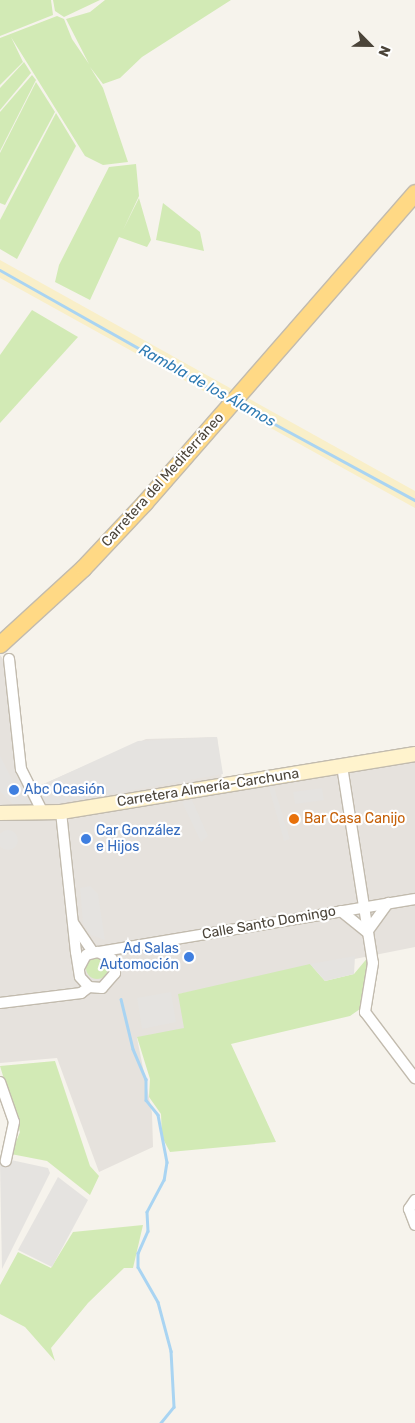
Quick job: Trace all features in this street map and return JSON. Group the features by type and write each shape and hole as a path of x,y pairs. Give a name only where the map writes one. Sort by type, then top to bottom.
{"highway":[{"name":"Carretera del Mediterráneo","path":"0,645 84,568 243,391 415,193"}],"main road":[{"name":"Carretera Almería-Carchuna","path":"0,813 60,812 415,754"}],"street":[{"path":"9,659 21,768 43,813"},
{"path":"342,766 373,963 368,1021 415,1078"},
{"path":"60,812 79,968 89,986"},
{"path":"360,885 371,900 388,903 367,932"},
{"path":"360,885 354,900 340,911 358,920 367,932"},
{"name":"Calle Santo Domingo","path":"96,952 415,899"},
{"path":"73,923 96,952 112,959"},
{"path":"112,959 124,948"},
{"path":"79,968 96,952"},
{"path":"0,1003 81,993 89,986 102,988 113,979 112,959"},
{"path":"0,1082 14,1122 6,1162"},
{"path":"415,1200 409,1209 415,1225"}],"shaded area":[{"path":"0,655 13,673 23,767 32,789 146,739 217,737 223,789 415,760 415,947 179,994 185,1029 137,1038 152,1113 153,1147 99,1172 57,1058 0,1063"},
{"path":"217,737 223,774 60,803 44,803 33,789 138,741"},
{"path":"0,756 16,788 22,786 35,804 13,804 0,791"},
{"path":"18,757 22,785 16,771"},
{"path":"274,787 290,839 284,841 269,788"},
{"path":"322,788 324,800 295,804 293,792"},
{"path":"192,800 208,836 201,842 182,802"},
{"path":"8,830 15,833 18,840 15,847 8,850 1,847 -2,840 1,833"},
{"path":"90,886 98,894 105,940 91,935 83,924 80,888"},
{"path":"355,956 354,974 325,981 310,964"},
{"path":"171,992 176,1022 142,1029 137,998"},
{"path":"11,1160 48,1168 50,1173 2,1269 0,1163"},
{"path":"58,1177 88,1200 52,1267 18,1250"}],"green space":[{"path":"0,0 51,0 53,15 0,36"},
{"path":"53,0 100,0 64,17 55,11"},
{"path":"105,0 231,0 142,57 120,78 103,84 90,67 103,88 128,162 103,165 85,156 11,37 23,62 0,85 0,38 57,16 64,19 72,39 89,64 66,19 90,12"},
{"path":"24,62 31,73 0,110 0,88"},
{"path":"32,75 36,80 0,151 0,112"},
{"path":"36,82 55,112 5,205 0,203 0,153"},
{"path":"56,113 76,146 17,259 0,249 0,220"},
{"path":"136,164 139,196 123,230 139,198 151,240 147,247 119,237 90,300 55,282 59,265 109,167"},
{"path":"163,203 200,232 204,251 156,240"},
{"path":"32,310 78,337 0,423 0,355"},
{"path":"369,956 360,1009 350,1016 231,1044 276,1142 170,1152 162,1137 161,1114 149,1097 150,1079 137,1037 184,1028 178,994 310,964 325,981 354,974"},
{"path":"97,957 105,960 108,968 105,976 97,979 89,976 86,968 89,960"},
{"path":"55,1061 90,1166 99,1176 90,1195 47,1161 11,1154 20,1132 0,1066"},
{"path":"143,1225 133,1268 124,1268 88,1303 51,1348 55,1361 25,1327 0,1314 0,1285 18,1252 51,1268 73,1232"}],"sand":[{"path":"0,260 415,491 415,508 0,278"}],"waterway":[{"name":"Rambla de los Álamos","path":"0,270 229,399"},
{"name":"Rambla de los Álamos","path":"238,404 415,500"},
{"path":"121,999 133,1049 146,1079 146,1100 158,1115 167,1162 164,1180 147,1212 148,1231 138,1253 138,1267 158,1302 171,1351 174,1407 161,1423"}],"place":[{"name":"Abc Ocasión","path":"14,790"},
{"name":"Bar Casa Canijo","path":"294,819"},
{"name":"Car González e Hijos","path":"86,839"},
{"name":"Ad Salas Automoción","path":"189,957"}]}
